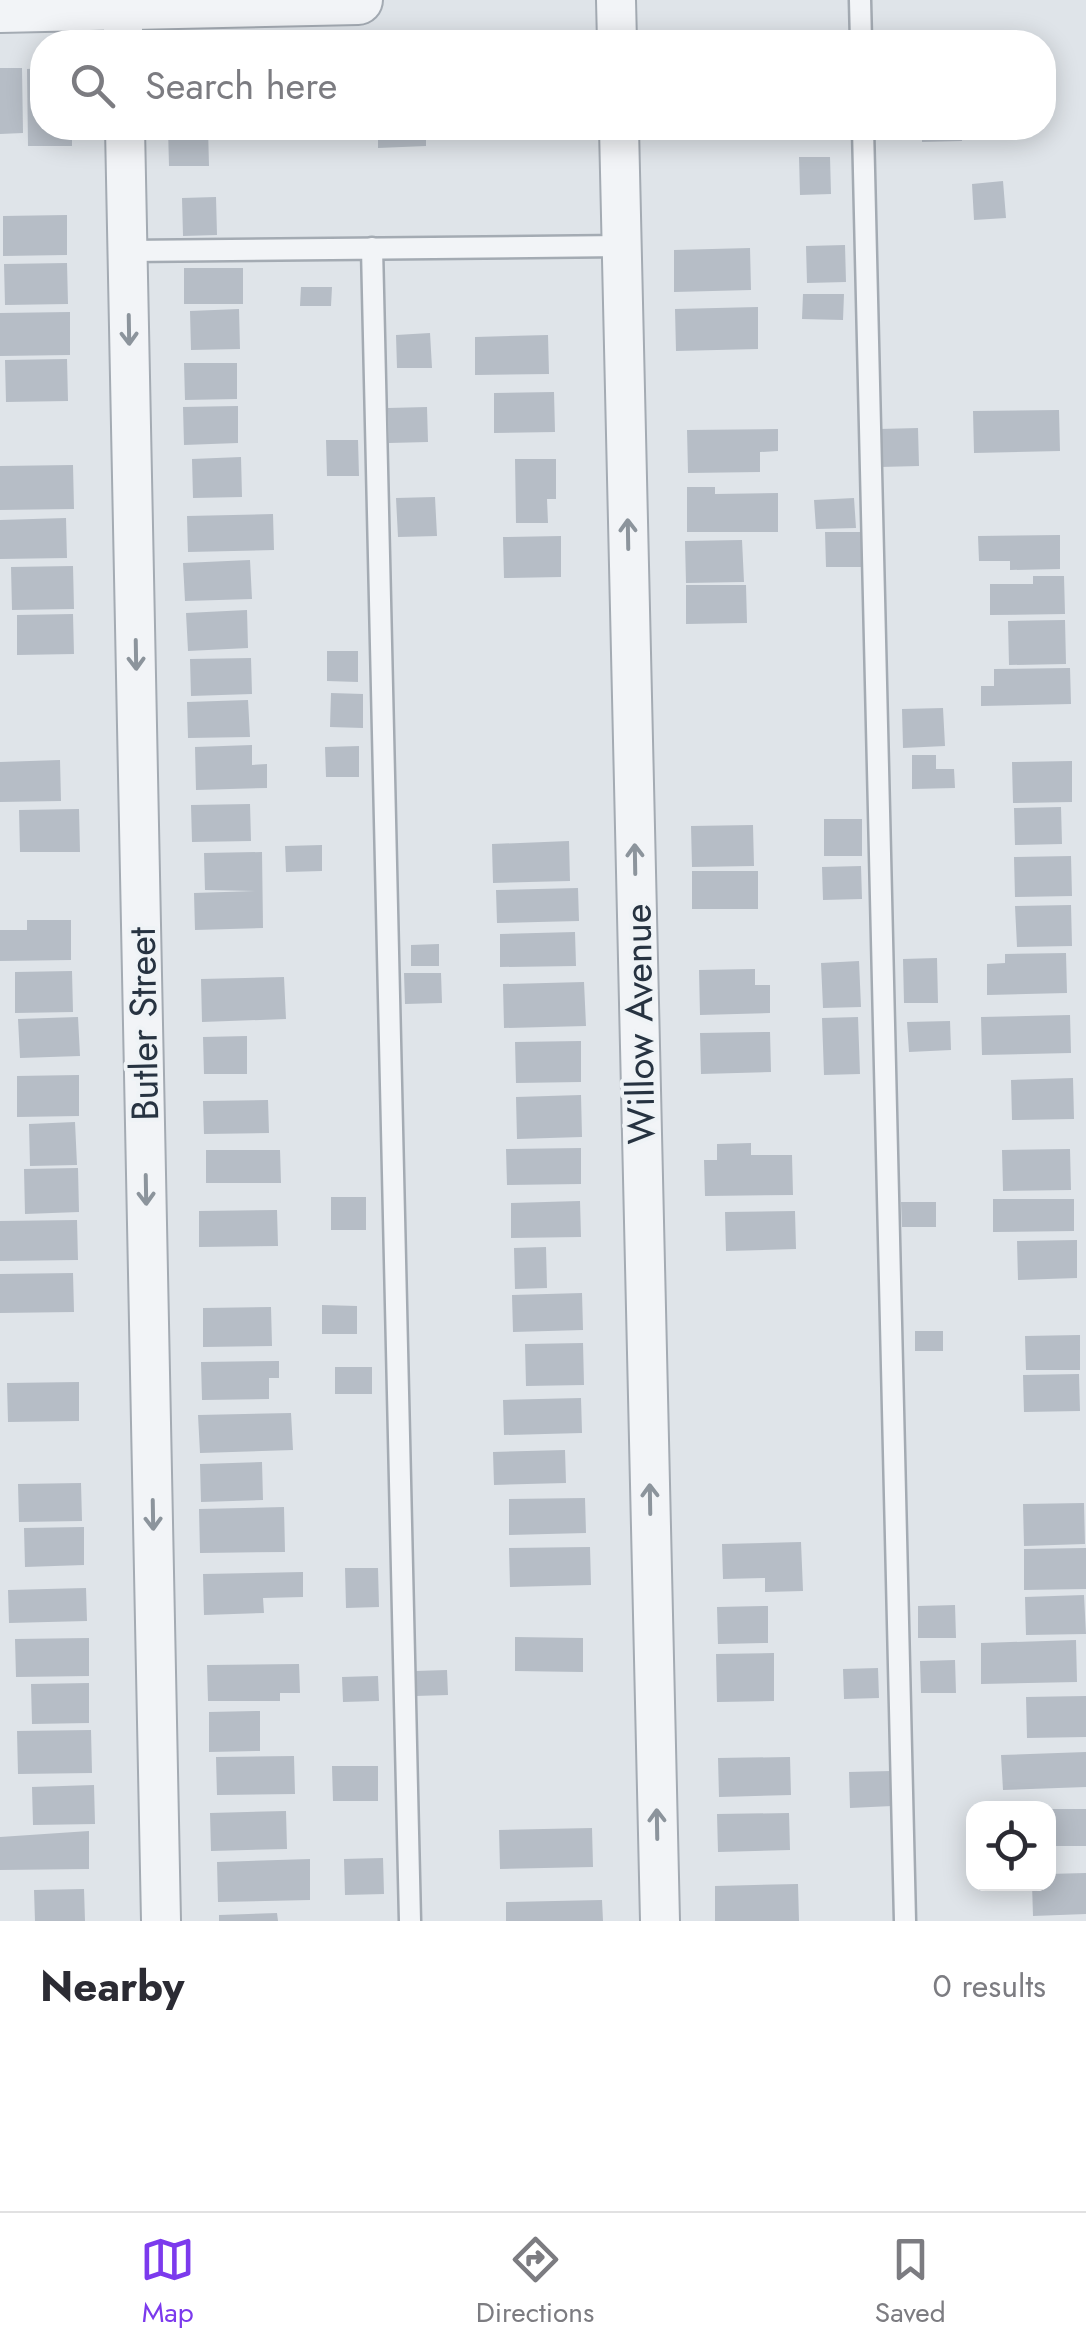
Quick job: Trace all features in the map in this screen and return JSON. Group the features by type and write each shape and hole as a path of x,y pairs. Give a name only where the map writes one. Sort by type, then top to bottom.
{"street":[{"path":"14,5 123,24 257,1 358,0"},
{"path":"616,0 617,30"},
{"name":"Butler Street","path":"125,140 161,1921"},
{"name":"Willow Avenue","path":"619,140 660,1921"}],"lane":[{"path":"860,0 861,30"},
{"path":"863,140 905,1921"},
{"path":"128,251 622,246"},
{"path":"372,248 410,1921"}],"building":[{"path":"0,68 22,68 23,133 0,134"},
{"path":"30,69 30,140 72,140 72,146 28,146"},
{"path":"168,140 208,140 209,166 169,166"},
{"path":"378,140 426,140 426,146 378,148"},
{"path":"799,157 830,157 831,194 800,195"},
{"path":"1003,181 1006,218 974,220 972,184"},
{"path":"216,197 217,235 183,236 182,198"},
{"path":"67,215 67,255 3,256 3,216"},
{"path":"845,245 846,282 807,283 806,246"},
{"path":"750,248 751,290 674,292 674,250"},
{"path":"67,263 68,304 5,305 4,264"},
{"path":"184,268 243,268 243,304 184,304"},
{"path":"301,287 332,287 331,306 300,306"},
{"path":"803,294 844,294 843,320 802,319"},
{"path":"758,307 758,349 676,351 675,309"},
{"path":"239,309 240,349 191,350 190,311"},
{"path":"70,312 70,355 0,356 0,313"},
{"path":"430,333 432,368 397,368 396,335"},
{"path":"548,335 549,374 475,375 475,337"},
{"path":"67,359 68,401 6,402 5,360"},
{"path":"184,363 237,363 237,399 185,400"},
{"path":"554,392 555,432 494,433 494,393"},
{"path":"238,406 238,443 184,445 183,407"},
{"path":"427,407 428,442 389,443 388,408"},
{"path":"1059,410 1060,451 974,453 973,411"},
{"path":"918,428 919,466 880,467 879,429"},
{"path":"778,429 778,451 760,452 760,472 688,473 687,430"},
{"path":"326,440 358,440 359,476 327,476"},
{"path":"241,457 242,497 193,498 192,459"},
{"path":"515,459 556,459 556,499 547,499 548,523 516,523"},
{"path":"73,465 74,509 0,510 0,466"},
{"path":"687,487 715,487 715,494 778,493 778,532 687,532"},
{"path":"435,497 437,536 398,537 396,498"},
{"path":"854,498 856,528 816,529 814,500"},
{"path":"273,514 274,550 188,552 187,516"},
{"path":"66,518 67,558 0,559 0,520"},
{"path":"825,532 863,532 864,567 826,567"},
{"path":"1060,535 1060,569 1010,570 1010,561 979,561 978,536"},
{"path":"561,536 561,577 504,578 503,537"},
{"path":"742,540 744,582 686,583 685,541"},
{"path":"250,560 252,599 185,601 183,563"},
{"path":"73,566 74,609 12,610 11,567"},
{"path":"1033,576 1064,576 1065,614 990,615 990,584 1033,584"},
{"path":"686,585 746,585 747,623 686,624"},
{"path":"247,610 248,648 188,651 186,613"},
{"path":"73,614 74,654 17,655 17,615"},
{"path":"1065,620 1066,664 1009,665 1008,621"},
{"path":"327,651 358,651 358,682 327,681"},
{"path":"251,658 252,694 191,696 190,659"},
{"path":"1070,668 1071,704 981,706 981,686 994,686 994,669"},
{"path":"331,693 363,694 363,728 330,727"},
{"path":"248,700 250,737 188,738 187,702"},
{"path":"943,708 945,746 903,748 902,709"},
{"path":"252,745 252,765 267,764 267,788 196,790 195,747"},
{"path":"359,746 359,777 326,777 325,747"},
{"path":"912,755 936,755 936,769 954,769 955,788 912,789"},
{"path":"60,760 61,801 0,802 0,762"},
{"path":"1072,761 1072,802 1013,803 1012,762"},
{"path":"250,804 251,841 192,842 191,805"},
{"path":"1061,807 1062,844 1015,845 1014,808"},
{"path":"79,809 80,852 20,852 19,810"},
{"path":"824,819 862,819 862,856 824,856"},
{"path":"753,825 754,866 692,867 691,826"},
{"path":"569,841 570,881 493,883 492,844"},
{"path":"322,845 322,871 286,872 285,846"},
{"path":"262,852 263,928 195,930 194,893 255,891 205,890 204,853"},
{"path":"1071,856 1072,896 1015,897 1014,857"},
{"path":"861,866 862,899 823,900 822,867"},
{"path":"692,871 758,871 758,909 692,909"},
{"path":"578,888 579,921 497,923 496,890"},
{"path":"1071,905 1072,946 1017,947 1015,906"},
{"path":"27,920 71,920 71,960 0,961 0,930 27,930"},
{"path":"575,932 576,966 500,967 500,934"},
{"path":"439,944 439,966 411,966 411,945"},
{"path":"1066,953 1067,993 987,995 987,964 1005,963 1005,954"},
{"path":"937,958 938,1003 904,1003 903,959"},
{"path":"859,961 861,1007 823,1008 821,963"},
{"path":"755,969 755,985 770,985 770,1013 700,1015 699,970"},
{"path":"72,971 73,1012 15,1013 15,972"},
{"path":"404,973 441,973 442,1003 405,1004"},
{"path":"284,977 286,1019 202,1022 201,979"},
{"path":"584,982 586,1026 504,1028 503,984"},
{"path":"1070,1015 1071,1053 982,1055 981,1017"},
{"path":"78,1017 80,1056 20,1058 18,1019"},
{"path":"858,1017 860,1074 824,1075 822,1018"},
{"path":"950,1021 951,1050 909,1052 907,1022"},
{"path":"770,1032 771,1072 701,1074 700,1033"},
{"path":"247,1036 247,1074 204,1074 203,1037"},
{"path":"581,1041 581,1082 516,1083 515,1042"},
{"path":"79,1075 79,1116 17,1117 17,1076"},
{"path":"1073,1078 1074,1119 1012,1120 1011,1080"},
{"path":"581,1095 582,1137 517,1139 516,1097"},
{"path":"268,1100 269,1133 204,1134 203,1101"},
{"path":"75,1122 77,1165 30,1166 29,1124"},
{"path":"751,1143 751,1155 792,1155 793,1195 705,1196 704,1160 717,1160 717,1144"},
{"path":"581,1148 581,1184 507,1185 506,1149"},
{"path":"1070,1149 1071,1190 1003,1191 1002,1150"},
{"path":"206,1150 280,1150 281,1183 206,1183"},
{"path":"78,1168 79,1212 25,1214 24,1169"},
{"path":"331,1197 366,1197 366,1230 331,1230"},
{"path":"993,1199 1074,1199 1074,1231 993,1232"},
{"path":"580,1201 581,1237 511,1238 511,1203"},
{"path":"901,1202 936,1202 936,1227 902,1227"},
{"path":"277,1210 278,1246 199,1247 199,1211"},
{"path":"795,1211 796,1249 726,1251 725,1212"},
{"path":"77,1220 78,1260 0,1261 0,1221"},
{"path":"1077,1240 1077,1278 1018,1280 1017,1241"},
{"path":"546,1247 547,1288 515,1289 514,1248"},
{"path":"73,1273 74,1312 0,1313 0,1274"},
{"path":"582,1293 583,1330 513,1332 512,1295"},
{"path":"322,1305 357,1306 357,1334 322,1334"},
{"path":"271,1307 272,1346 203,1347 203,1308"},
{"path":"915,1331 943,1331 943,1351 915,1351"},
{"path":"1080,1335 1080,1370 1026,1370 1025,1336"},
{"path":"583,1343 584,1385 526,1386 525,1344"},
{"path":"279,1361 279,1378 269,1378 269,1399 202,1400 201,1362"},
{"path":"335,1367 372,1367 372,1394 335,1394"},
{"path":"1079,1374 1080,1411 1024,1412 1023,1375"},
{"path":"79,1382 79,1421 8,1422 7,1383"},
{"path":"581,1398 582,1433 504,1435 503,1400"},
{"path":"291,1413 293,1450 200,1453 198,1415"},
{"path":"565,1450 566,1483 494,1485 493,1452"},
{"path":"262,1462 263,1500 201,1502 200,1464"},
{"path":"81,1483 82,1521 19,1522 18,1484"},
{"path":"585,1498 586,1533 509,1535 509,1499"},
{"path":"1084,1503 1085,1544 1024,1546 1023,1504"},
{"path":"284,1507 285,1552 200,1553 199,1509"},
{"path":"84,1527 84,1565 25,1567 24,1528"},
{"path":"801,1542 803,1591 765,1592 765,1578 723,1579 722,1544"},
{"path":"590,1547 591,1585 510,1587 509,1548"},
{"path":"1086,1548 1086,1589 1024,1590 1024,1549"},
{"path":"345,1568 378,1568 379,1607 346,1608"},
{"path":"303,1572 303,1597 263,1598 264,1613 204,1615 203,1574"},
{"path":"86,1588 87,1621 9,1623 8,1590"},
{"path":"1084,1595 1086,1634 1026,1635 1025,1597"},
{"path":"955,1605 956,1638 918,1638 918,1606"},
{"path":"768,1606 768,1643 718,1644 717,1607"},
{"path":"515,1637 583,1638 583,1672 515,1671"},
{"path":"89,1638 89,1676 16,1677 15,1639"},
{"path":"1076,1640 1077,1682 981,1684 981,1643"},
{"path":"774,1653 774,1701 717,1702 716,1654"},
{"path":"955,1660 956,1693 921,1693 920,1661"},
{"path":"299,1664 300,1693 280,1693 280,1701 208,1701 207,1665"},
{"path":"878,1668 879,1698 844,1699 843,1669"},
{"path":"447,1670 448,1695 415,1696 415,1671"},
{"path":"378,1676 379,1701 343,1702 342,1677"},
{"path":"89,1683 89,1723 32,1724 31,1684"},
{"path":"1086,1696 1086,1737 1027,1738 1026,1697"},
{"path":"260,1711 260,1751 209,1752 209,1712"},
{"path":"91,1730 92,1773 18,1774 17,1731"},
{"path":"1086,1752 1086,1787 1003,1790 1001,1755"},
{"path":"294,1756 295,1794 217,1795 216,1757"},
{"path":"790,1757 791,1795 719,1797 718,1758"},
{"path":"332,1766 378,1766 378,1801 333,1801"},
{"path":"891,1771 892,1806 850,1808 849,1772"},
{"path":"94,1785 95,1824 33,1825 32,1787"},
{"path":"1056,1809 1086,1809 1086,1846 1056,1846"},
{"path":"286,1811 287,1849 211,1851 210,1813"},
{"path":"789,1813 790,1850 718,1852 717,1814"},
{"path":"592,1828 593,1867 500,1869 499,1830"},
{"path":"89,1831 89,1869 0,1870 0,1837"},
{"path":"383,1858 384,1894 345,1895 344,1859"},
{"path":"310,1859 310,1900 218,1902 217,1862"},
{"path":"1086,1873 1086,1914 1033,1916 1032,1891 1056,1891 1056,1874"},
{"path":"798,1884 799,1921 715,1921 715,1886"},
{"path":"84,1889 85,1921 35,1921 34,1890"},
{"path":"602,1900 603,1921 506,1921 506,1902"},
{"path":"277,1913 278,1921 219,1921 219,1915"}]}
